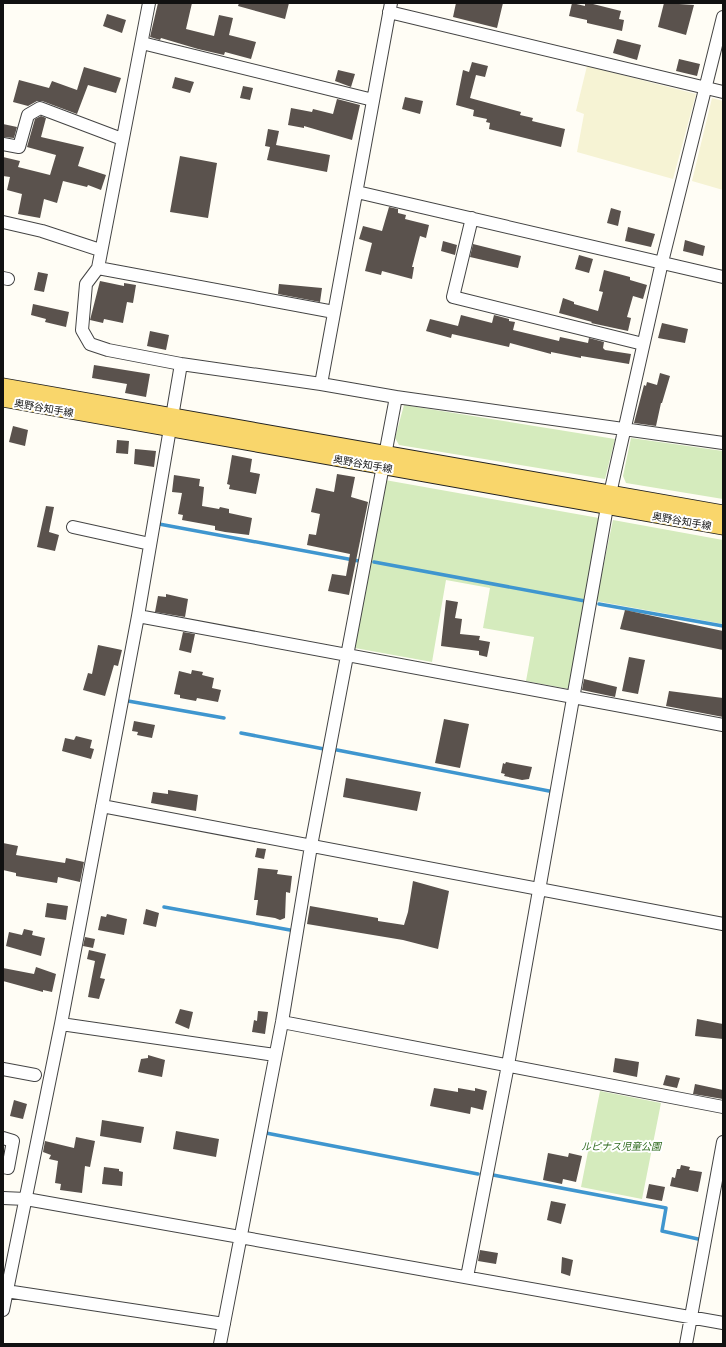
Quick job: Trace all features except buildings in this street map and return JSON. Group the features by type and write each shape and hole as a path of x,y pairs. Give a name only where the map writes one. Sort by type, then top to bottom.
{"main road":[{"name":"奥野谷知手線","path":"3,386 171,422 609,500 723,527"},
{"name":"奥野谷知手線","path":"3,399 171,422"},
{"name":"奥野谷知手線","path":"609,500 723,513"}],"street":[{"path":"149,3 100,250 98,268 86,284 82,316 82,330 90,344 108,350 181,364 321,384 396,397 723,444"},
{"path":"321,384 390,8 723,92"},
{"path":"467,1277 508,1065 609,500 662,262 723,16"},
{"path":"142,43 373,100"},
{"path":"3,144 19,147 28,115 40,108 122,140"},
{"path":"357,192 723,277"},
{"path":"472,218 453,297 643,344"},
{"path":"3,222 42,231 100,250"},
{"path":"98,268 334,312"},
{"path":"3,1310 61,1024 138,616 181,364"},
{"path":"220,1344 282,1022 311,846 349,654 396,397"},
{"path":"73,527 150,544"},
{"path":"138,616 575,696 723,725"},
{"path":"102,806 723,924"},
{"path":"282,1022 723,1107"},
{"path":"61,1024 275,1055"},
{"path":"3,1069 35,1075"},
{"path":"3,1138 13,1141 8,1168 3,1167"},
{"path":"686,1344 723,1142"},
{"path":"3,1198 26,1199 723,1323"},
{"path":"6,1291 224,1324"}],"shaded area":[{"path":"587,66 696,94 673,179 577,152 584,114 576,111"},
{"path":"712,98 723,101 723,190 692,181"}],"green space":[{"path":"404,405 615,439 605,479 399,445 395,438"},
{"path":"631,438 723,451 723,499 626,483 623,476"},
{"path":"385,480 599,518 569,689 526,681 534,637 483,628 490,588 446,580 432,662 355,648"},
{"path":"613,520 723,540 723,624 596,601"},
{"name":"ルピナス児童公園","path":"600,1091 661,1103 642,1199 581,1187"}],"waterway":[{"path":"159,524 359,561"},
{"path":"374,562 585,601"},
{"path":"599,604 723,626"},
{"path":"128,701 224,718"},
{"path":"241,733 324,749"},
{"path":"337,750 549,791"},
{"path":"164,907 290,930"},
{"path":"266,1133 478,1174"},
{"path":"493,1175 666,1208 662,1231 698,1239"}]}
